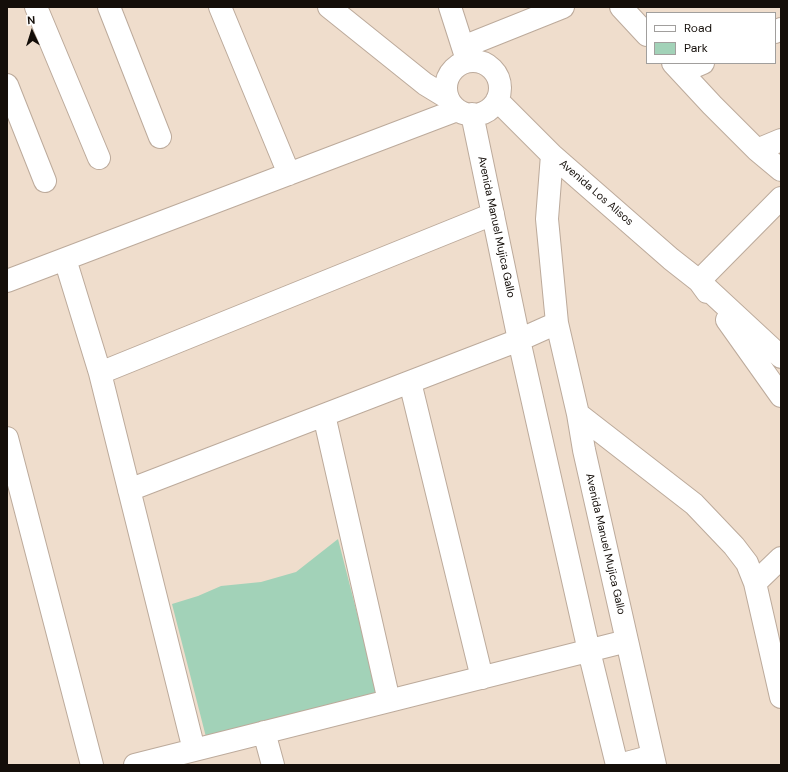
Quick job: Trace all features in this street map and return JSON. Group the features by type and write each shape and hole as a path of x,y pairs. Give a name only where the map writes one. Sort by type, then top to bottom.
{"street":[{"path":"36,7 99,158"},
{"path":"110,7 160,137"},
{"path":"220,7 289,174"},
{"path":"330,7 425,84 459,107 480,114 487,111 497,100 500,87 497,74 492,68 465,54 450,7"},
{"path":"459,107 446,89 451,71 458,65 465,54 563,7"},
{"path":"621,7 646,34"},
{"path":"677,68 698,64"},
{"path":"677,68 757,150 781,170"},
{"path":"7,85 45,181"},
{"name":"Avenida Los Alisos","path":"497,100 552,155 671,259 699,281 781,357"},
{"path":"7,281 289,174 459,107"},
{"name":"Avenida Manuel Mujica Gallo","path":"459,107 493,214 519,340 589,650 618,765"},
{"path":"757,150 781,140"},
{"name":"Avenida Manuel Mujica Gallo","path":"552,155 547,219 557,323 654,760"},
{"path":"699,281 781,198"},
{"path":"100,373 493,214"},
{"path":"65,259 100,373 194,750"},
{"name":"Avenida Los Alisos","path":"699,281 781,396"},
{"path":"129,490 519,340 557,323"},
{"path":"410,382 482,678"},
{"path":"578,414 694,504 734,546 747,563 755,583 776,652 781,697"},
{"path":"324,415 389,701"},
{"path":"7,438 92,765"},
{"path":"755,583 781,558"},
{"path":"135,765 627,641"},
{"path":"264,732 273,765"},
{"path":"618,765 654,760"}],"green space":[{"path":"338,539 378,695 206,737 172,604 198,596 221,586 261,582 296,572"}]}
